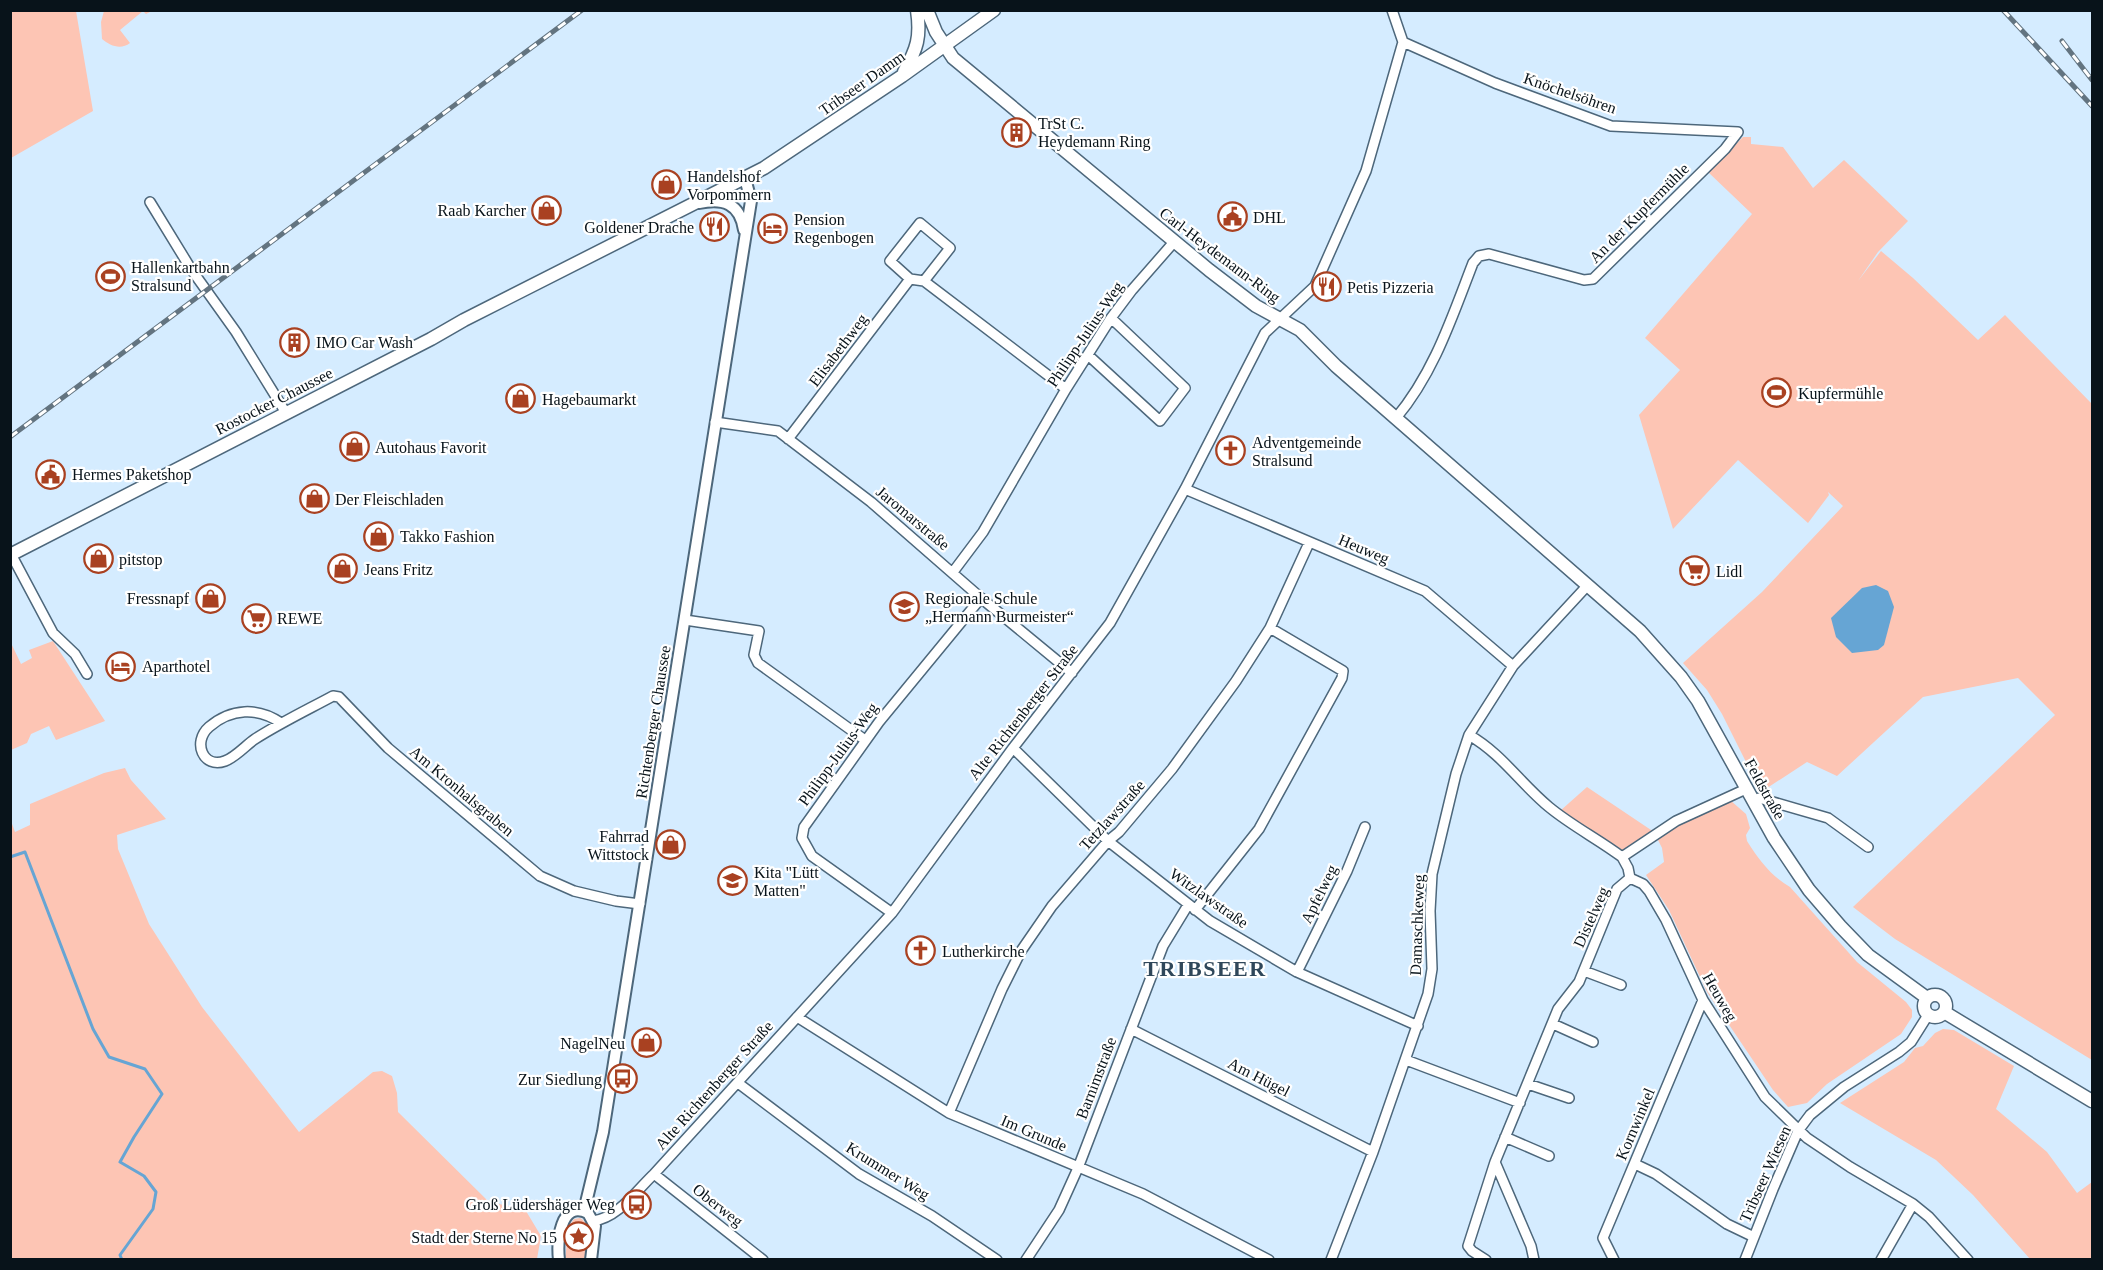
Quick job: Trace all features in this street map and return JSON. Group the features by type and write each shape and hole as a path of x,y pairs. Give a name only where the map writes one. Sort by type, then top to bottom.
{"main road":[{"path":"902,76 916,47 919,31 917,10"},
{"name":"Carl-Heydemann-Ring","path":"927,10 944,45 953,58 971,74 1174,242 1256,306 1300,330 1336,366 1587,586"},
{"name":"Tribseer Damm","path":"745,178 791,151 994,10"},
{"name":"Rostocker Chaussee","path":"11,555 464,320 745,178"},
{"name":"Feldstraße","path":"1587,586 1640,631 1681,677 1698,700 1746,789 1792,866 1809,890 1868,955 1927,998 1934,994 1941,996 1946,1002 1944,1012 2092,1101"},
{"path":"1927,998 1924,1005 1928,1015 1939,1016 1944,1012"}],"street":[{"path":"1392,10 1403,42"},
{"name":"Knöchelsöhren","path":"1403,42 1494,83 1611,126 1738,132"},
{"name":"Alte Richtenberger Straße","path":"593,1221 603,1220 613,1214 654,1174 892,913 1013,748 1110,623 1185,489 1265,333 1316,286 1366,171 1403,42"},
{"name":"An der Kupfermühle","path":"1396,418 1413,397 1433,361 1473,262 1479,256 1489,254 1584,280 1593,279 1725,149 1738,132"},
{"name":"Richtenberger Chaussee","path":"584,1211 603,1132 751,201 745,178"},
{"path":"690,205 714,201 731,205 741,217 745,236"},
{"path":"150,202 191,269 236,332 286,413"},
{"path":"924,281 950,248 920,223 890,261 910,279 924,281 1066,388"},
{"name":"Philipp-Julius-Weg","path":"953,572 982,532 1066,388 1111,318 1174,242"},
{"name":"Elisabethweg","path":"788,439 910,279"},
{"path":"1088,355 1160,421 1185,388 1111,318"},
{"name":"Jaromarstraße","path":"715,422 778,431 871,502 981,598 1072,673"},
{"name":"Heuweg","path":"1185,489 1425,591 1513,666"},
{"name":"Tetzlawstraße","path":"949,1113 1002,989 1021,951 1052,906 1172,769 1236,681 1270,628 1309,543"},
{"name":"Rostocker Chaussee","path":"11,555 53,633 75,654 87,674"},
{"name":"Damaschkeweg","path":"1331,1260 1373,1152 1428,994 1432,969 1430,911 1432,874 1456,774 1469,735 1513,666 1587,586"},
{"name":"Philipp-Julius-Weg","path":"892,913 812,856 802,838 804,826 879,722 981,598"},
{"path":"685,620 759,631 754,655 758,663 866,740"},
{"name":"Barnimstraße","path":"1026,1260 1059,1210 1078,1168 1163,946 1191,908 1259,829 1342,678 1343,671 1270,628"},
{"name":"Am Kronhalsgraben","path":"281,723 260,712 246,710 212,725 204,732 200,748 209,760 218,762 228,760 281,723 333,696 339,698 388,748 540,876 574,891 640,904"},
{"path":"1469,735 1503,759 1557,814 1622,857 1676,821 1746,789"},
{"name":"Witzlawstraße","path":"1013,748 1108,841 1191,908 1297,972 1418,1026"},
{"path":"1753,801 1759,798 1828,818 1868,848"},
{"name":"Apfelweg","path":"1297,972 1347,871 1365,827"},
{"name":"Heuweg","path":"1622,857 1630,878 1643,884 1653,898 1703,1000 1765,1097 1798,1131 1850,1167 1913,1204 1929,1217 1968,1260"},
{"name":"Distelweg","path":"1486,1260 1468,1246 1495,1162 1558,1010 1579,982 1617,889 1630,878"},
{"name":"Distelweg","path":"1584,971 1621,985"},
{"name":"Kornwinkel","path":"1614,1260 1603,1238 1703,1000"},
{"name":"Tribseer Wiesen","path":"1745,1260 1798,1131 1810,1115 1828,1098 1911,1042 1928,1015"},
{"name":"Im Grunde","path":"797,1017 949,1113 1143,1194 1269,1260"},
{"path":"1553,1024 1593,1042"},
{"name":"Am Hügel","path":"1131,1029 1373,1152"},
{"path":"1406,1060 1520,1103"},
{"name":"Krummer Weg","path":"738,1083 859,1174 932,1216 997,1260"},
{"path":"1528,1084 1569,1098"},
{"path":"1505,1137 1549,1156"},
{"path":"1495,1162 1531,1246 1534,1260"},
{"path":"1635,1164 1656,1174 1727,1224 1754,1237"},
{"name":"Oberweg","path":"654,1174 763,1260"},
{"path":"1881,1260 1913,1204"},
{"path":"559,1260 561,1227 565,1218 573,1212 584,1211 595,1226 591,1260"}],"shaded area":[{"path":"11,10 76,11 93,111 11,158"},
{"path":"104,10 152,11 146,14 143,11 120,30 130,43 119,47 108,44 102,39 101,22"},
{"path":"1743,137 1751,137 1751,144 1783,147 1813,188 1844,160 1908,221 1878,252 1858,281 1881,251 1978,340 2005,315 2092,404 2092,1060 1895,939 1853,907 2055,715 2018,678 1923,697 1837,776 1807,762 1761,792 1722,714 1707,690 1683,663 1762,592 1843,506 1828,492 1829,495 1808,523 1738,460 1673,529 1639,415 1680,370 1645,338 1752,214 1708,172"},
{"path":"53,641 105,721 56,740 49,726 31,734 27,743 11,750 11,643 21,664 32,658 29,650"},
{"path":"125,768 131,780 166,819 117,835 118,849 149,924 202,1007 299,1132 373,1072 382,1071 392,1076 397,1093 398,1112 488,1201 526,1211 541,1236 537,1259 11,1259 10,857 16,855 11,855 11,821 15,832 30,825 30,804 104,773"},
{"path":"1587,787 1654,832 1626,850 1620,851 1560,811"},
{"path":"1730,800 1746,814 1750,828 1746,835 1747,841 1766,867 1790,887 1857,962 1906,1002 1912,1010 1912,1017 1901,1034 1827,1084 1807,1103 1788,1107 1773,1090 1707,992 1669,910 1646,875 1664,862 1662,848 1657,838 1703,811"},
{"path":"1943,1029 1954,1030 2014,1066 1996,1109 2047,1152 2077,1193 2092,1182 2092,1259 2030,1259 1973,1195 1936,1160 1840,1103 1904,1062 1915,1048 1923,1046 1935,1033"},
{"path":"580,1218 588,1230 585,1258 565,1259 569,1226 574,1219"}],"water":[{"path":"1876,585 1888,591 1894,607 1884,645 1878,650 1852,653 1836,637 1831,618 1862,588"}],"waterway":[{"path":"10,857 25,852 93,1029 109,1057 145,1069 162,1094 120,1162 144,1176 156,1192 153,1209 120,1255 122,1260"}],"railway":[{"path":"10,437 582,10"},
{"path":"2003,10 2092,106"},
{"path":"2062,41 2092,80"}],"place":[{"name":"TrSt C. Heydemann Ring","path":"1017,132"},
{"name":"Handelshof Vorpommern","path":"666,185"},
{"name":"Raab Karcher","path":"547,210"},
{"name":"DHL","path":"1232,217"},
{"name":"Goldener Drache","path":"715,227"},
{"name":"Pension Regenbogen","path":"773,228"},
{"name":"Hallenkartbahn Stralsund","path":"110,276"},
{"name":"Petis Pizzeria","path":"1326,287"},
{"name":"IMO Car Wash","path":"295,342"},
{"name":"Kupfermühle","path":"1777,393"},
{"name":"Hagebaumarkt","path":"521,399"},
{"name":"Autohaus Favorit","path":"354,447"},
{"name":"Adventgemeinde Stralsund","path":"1231,451"},
{"name":"Hermes Paketshop","path":"51,474"},
{"name":"Der Fleischladen","path":"314,499"},
{"name":"Takko Fashion","path":"379,536"},
{"name":"pitstop","path":"98,559"},
{"name":"Jeans Fritz","path":"343,569"},
{"name":"Lidl","path":"1695,571"},
{"name":"Fressnapf","path":"210,598"},
{"name":"Regionale Schule „Hermann Burmeister“","path":"904,607"},
{"name":"REWE","path":"256,618"},
{"name":"Aparthotel","path":"121,666"},
{"name":"Fahrrad Wittstock","path":"670,845"},
{"name":"Kita \"Lütt Matten\"","path":"733,881"},
{"name":"Lutherkirche","path":"921,951"},
{"name":"NagelNeu","path":"646,1043"},
{"name":"Zur Siedlung","path":"623,1079"},
{"name":"Groß Lüdershäger Weg","path":"636,1204"},
{"name":"Stadt der Sterne No 15","path":"578,1237"}],"district":[{"name":"TRIBSEER","path":"1205,968"}]}
